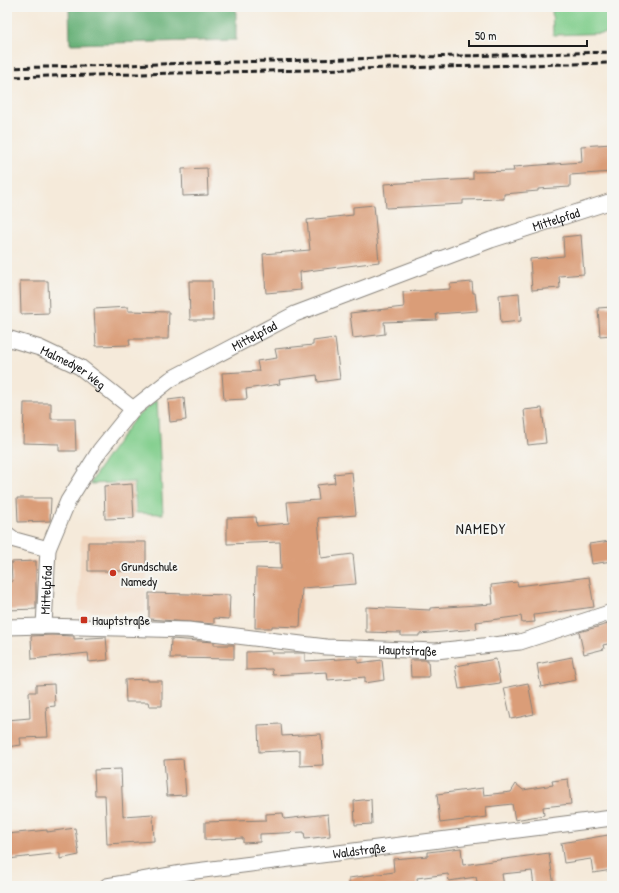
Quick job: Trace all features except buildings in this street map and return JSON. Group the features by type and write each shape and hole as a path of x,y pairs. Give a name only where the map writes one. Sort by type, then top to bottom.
{"street":[{"name":"Mittelpfad","path":"44,626 48,549 68,501 100,450 133,409 171,379 295,314 491,240 612,201"},
{"name":"Malmedyer Weg","path":"7,338 40,348 80,367 133,409"},
{"path":"7,534 15,540 48,549"},
{"name":"Hauptstraße","path":"7,627 44,626 188,630 326,647 436,651 520,642 612,612"},
{"name":"Waldstraße","path":"107,886 188,872 612,818"}],"shaded area":[{"name":"Grundschule Namedy","path":"81,536 149,536 145,613 78,611"}],"green space":[{"path":"69,7 236,7 236,40 70,44"},
{"path":"552,7 612,7 612,33 553,35"},
{"path":"157,400 163,514 136,513 134,482 90,484 104,461 135,418"}],"railway":[{"path":"7,68 612,52"},
{"path":"7,77 612,63"}],"place":[{"name":"Grundschule Namedy","path":"113,573"},
{"name":"Hauptstraße","path":"84,620"}],"district":[{"name":"NAMEDY","path":"481,528"}]}
